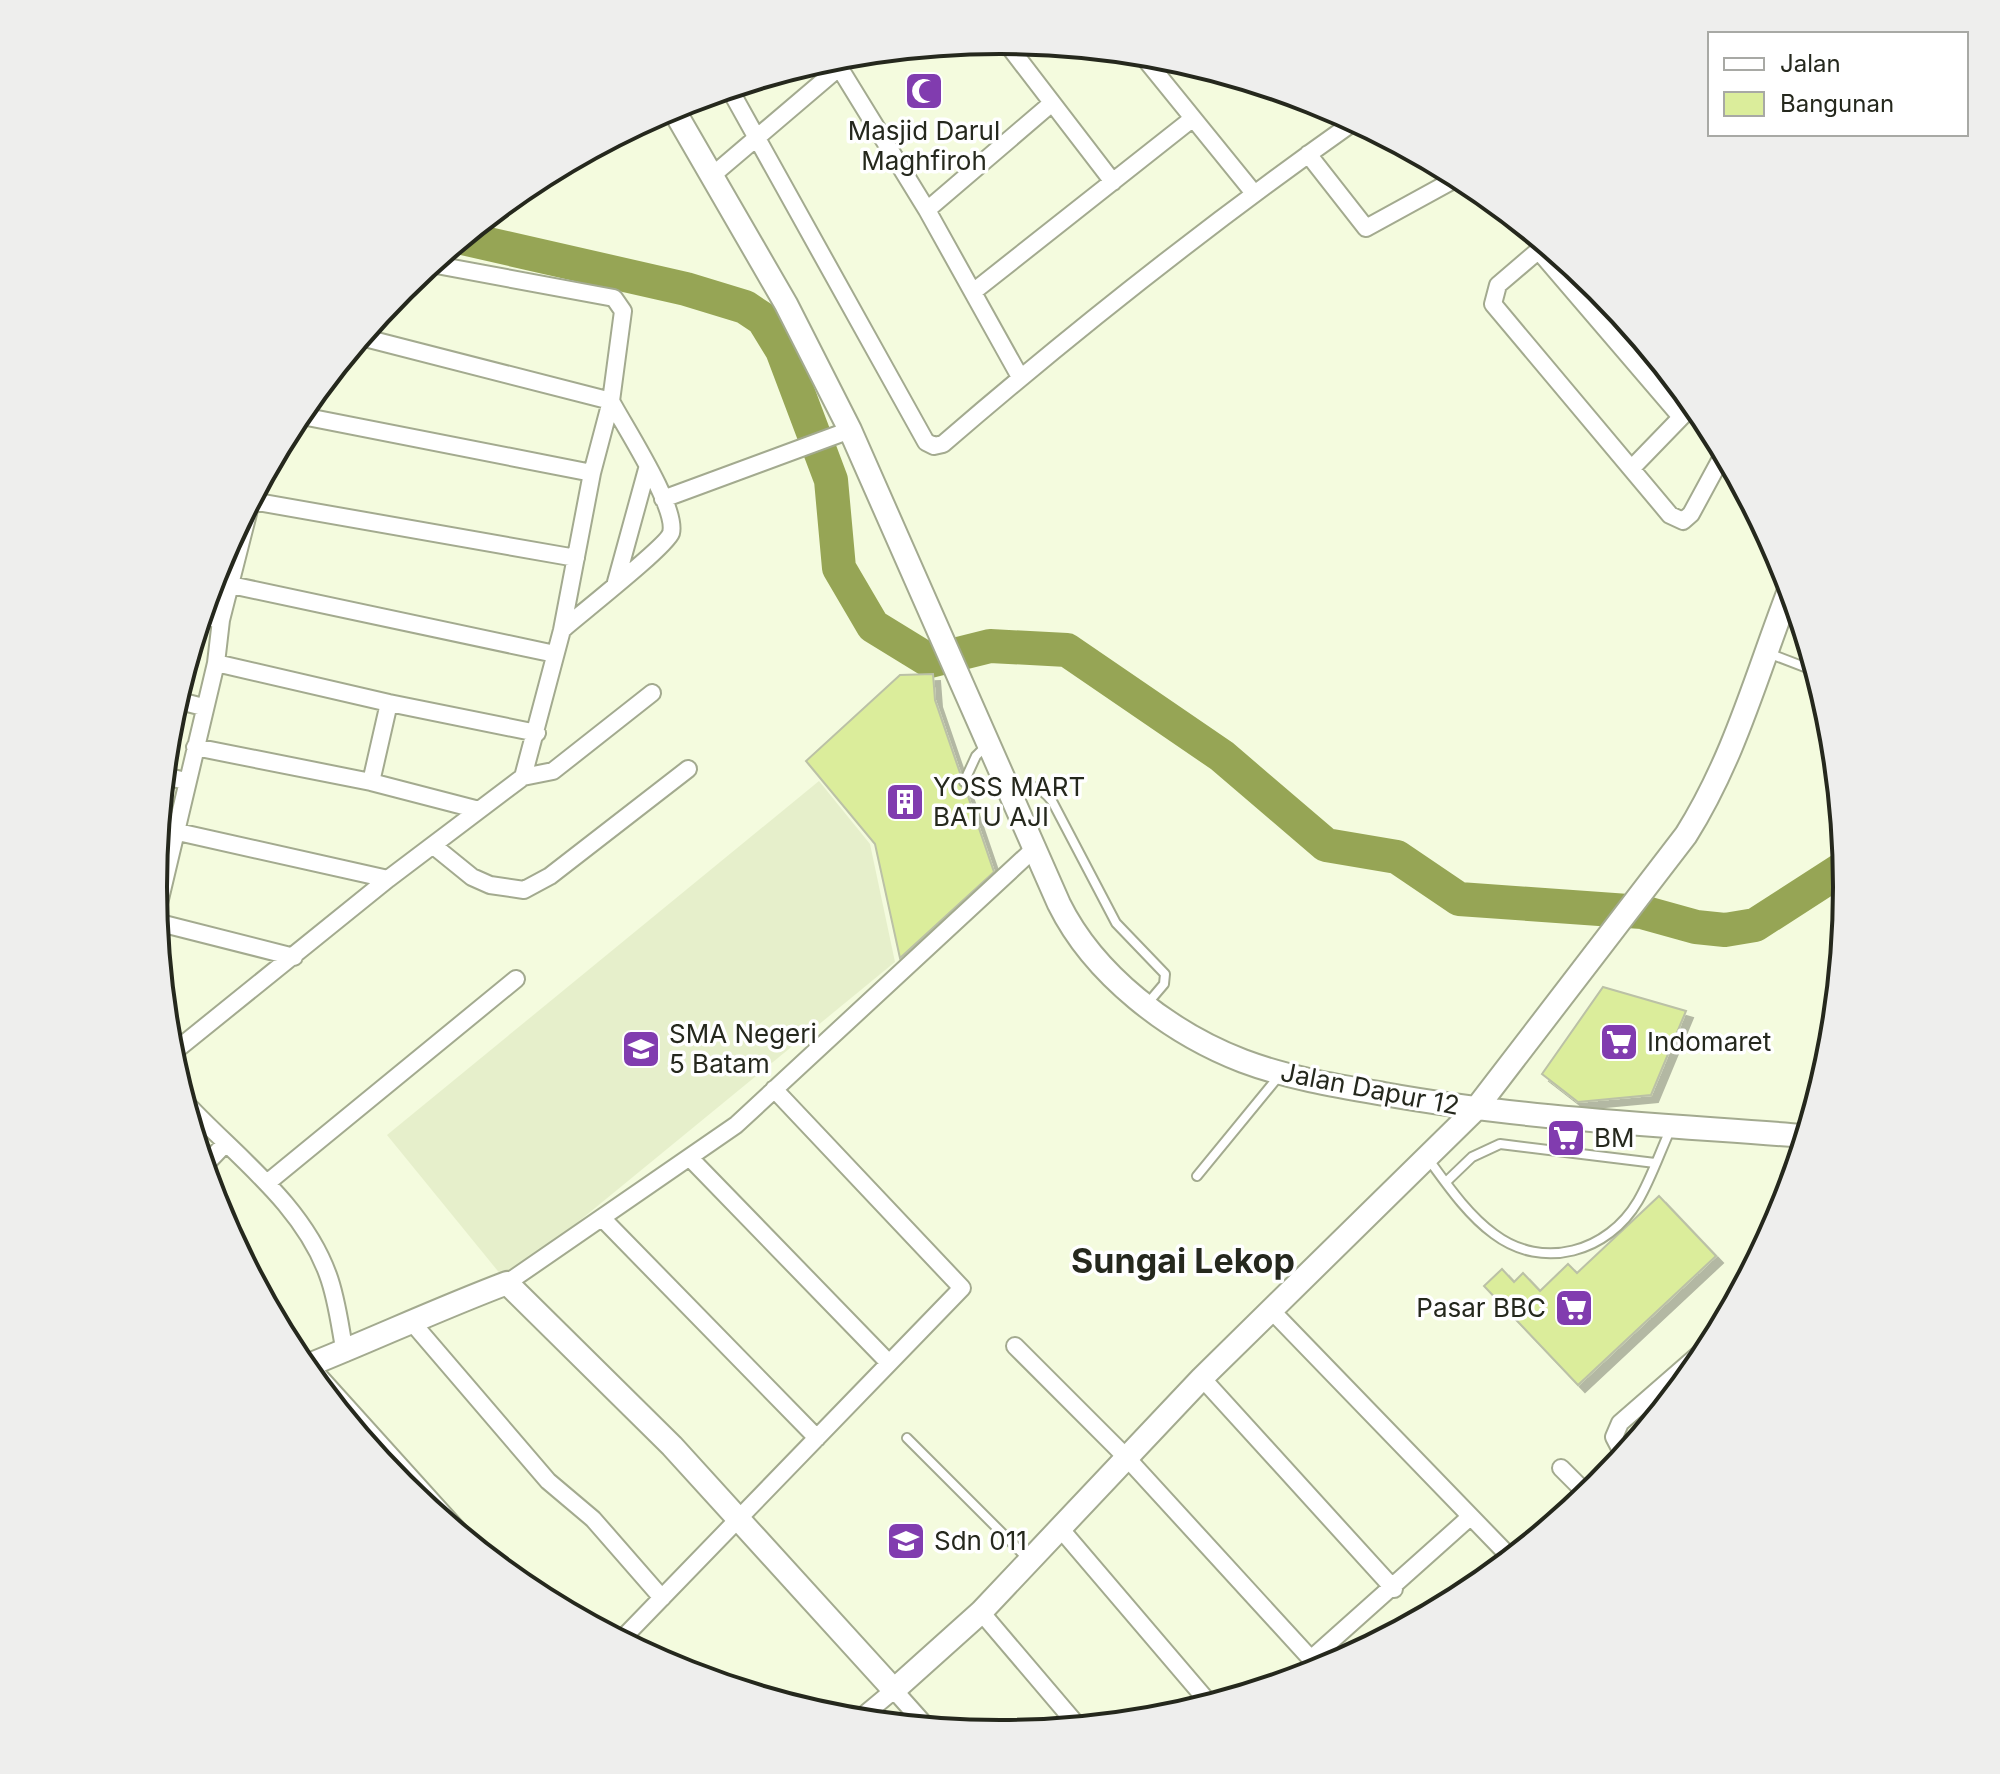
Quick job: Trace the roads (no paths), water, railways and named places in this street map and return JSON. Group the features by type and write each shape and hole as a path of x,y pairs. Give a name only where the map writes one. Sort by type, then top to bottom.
{"street":[{"path":"1015,55 1113,182"},
{"path":"1152,68 1253,192"},
{"path":"840,69 927,210 1020,377"},
{"path":"714,174 835,70"},
{"path":"734,97 926,442 934,446 943,444 1020,377 1253,192 1344,129"},
{"path":"927,210 1052,103"},
{"name":"Jalan Dapur 12","path":"679,118 714,174 786,304 842,432 931,611 1073,934 1092,959 1171,1023 1195,1036 1246,1062 1324,1084 1475,1110 1795,1135"},
{"path":"973,292 1192,119"},
{"path":"1308,154 1366,228 1446,184"},
{"path":"1537,251 1498,285 1493,304 1670,515 1683,521 1691,514 1717,465"},
{"path":"445,267 614,298 624,316 611,401 592,473 562,630 523,777"},
{"path":"1567,278 1681,417"},
{"path":"372,340 611,401 663,499 672,526 666,543 562,630"},
{"path":"1632,468 1685,413"},
{"path":"311,418 592,473"},
{"path":"663,499 842,432"},
{"path":"616,582 647,469"},
{"path":"263,501 576,558"},
{"path":"167,876 186,781 216,663 234,560"},
{"path":"231,585 555,654"},
{"path":"870,1710 981,1612 1202,1378 1475,1110 1686,835 1734,746 1784,606"},
{"path":"211,618 221,620"},
{"path":"216,663 537,733"},
{"path":"182,1045 388,879 435,847 479,810 523,777 553,771 652,693"},
{"path":"188,703 203,707"},
{"path":"371,782 389,703"},
{"path":"195,747 371,782 479,810"},
{"path":"435,847 472,877 499,887 524,890 550,876 688,769"},
{"path":"174,778 186,781"},
{"path":"178,832 388,879"},
{"path":"316,1363 345,1353 410,1320 507,1283 690,1158 736,1125 1035,848"},
{"path":"168,849 174,851"},
{"path":"168,922 294,957"},
{"path":"267,1183 516,979"},
{"path":"629,1632 962,1288 774,1089"},
{"path":"200,1118 224,1145 267,1183 312,1240 335,1297 345,1353"},
{"path":"212,1158 224,1145"},
{"path":"690,1158 889,1363"},
{"path":"603,1219 817,1438"},
{"path":"507,1283 739,1518 917,1715"},
{"path":"1271,1310 1504,1551"},
{"path":"410,1320 548,1481 593,1519 662,1598"},
{"path":"1015,1346 1127,1458 1311,1660"},
{"path":"1618,1445 1614,1437 1620,1423 1674,1376"},
{"path":"1202,1378 1394,1589"},
{"path":"1561,1468 1579,1486"},
{"path":"1329,1652 1470,1517"},
{"path":"1059,1527 1202,1695"},
{"path":"981,1612 1070,1717"}],"lane":[{"path":"1768,653 1804,667"},
{"path":"964,782 976,756 989,742"},
{"path":"1010,791 1031,784 1042,788 1116,923 1165,974 1164,984 1146,1004"},
{"path":"1197,1176 1282,1072"},
{"path":"1426,1156 1497,1237 1517,1245 1559,1253 1582,1251 1620,1224 1638,1202 1672,1125"},
{"path":"1446,1182 1472,1157 1500,1144 1655,1163"},
{"path":"907,1438 1030,1562"}],"waterway":[{"path":"475,241 686,289 745,307 763,319 782,350 831,480 839,568 873,626 930,661 990,646 1067,650 1222,756 1326,845 1397,857 1459,899 1642,912 1696,927 1725,930 1755,925 1833,875"}],"place":[{"name":"Masjid Darul Maghfiroh","path":"924,91"},
{"name":"YOSS MART BATU AJI","path":"905,802"},
{"name":"Indomaret","path":"1619,1042"},
{"name":"SMA Negeri 5 Batam","path":"641,1049"},
{"name":"BM","path":"1566,1138"},
{"name":"Pasar BBC","path":"1574,1308"},
{"name":"Sdn 011","path":"906,1541"}],"district":[{"name":"Sungai Lekop","path":"1183,1261"}]}
